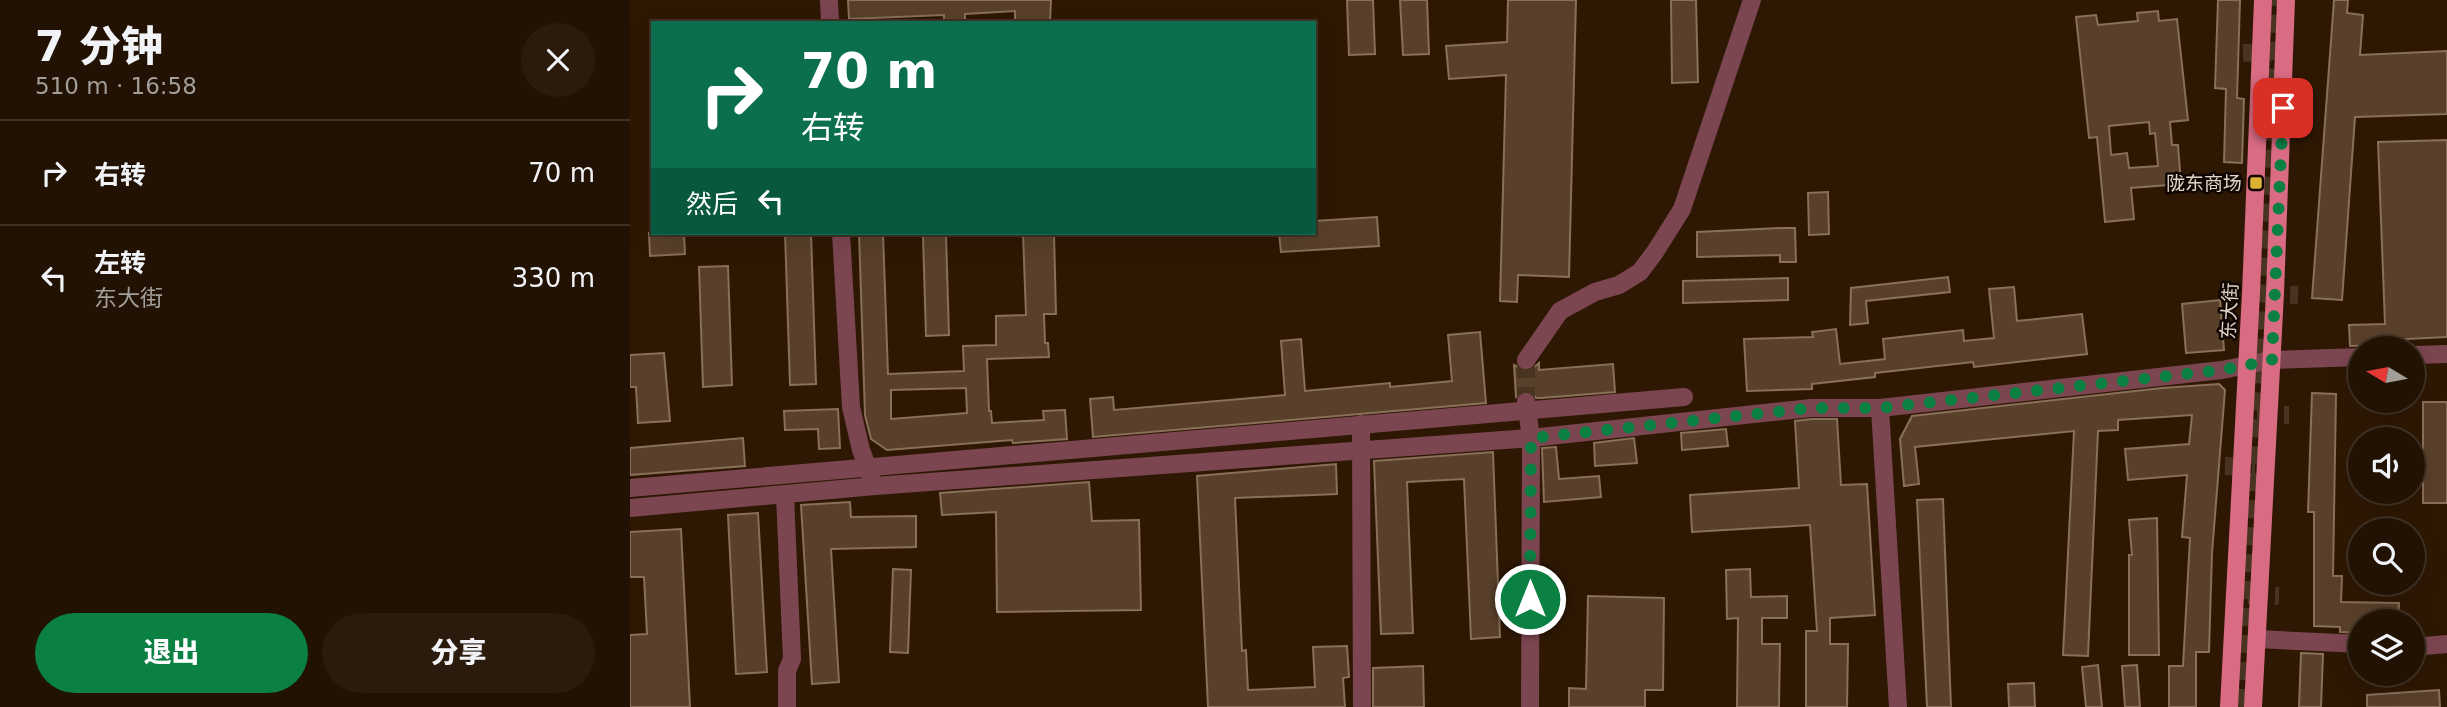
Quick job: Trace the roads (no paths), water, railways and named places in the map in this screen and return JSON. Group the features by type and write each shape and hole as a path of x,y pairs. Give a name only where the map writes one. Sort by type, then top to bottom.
{"main road":[{"name":"东大街","path":"2229,707 2263,0"},
{"path":"2253,707 2272,360 2286,0"}],"street":[{"path":"829,0 830,21"},
{"path":"1526,359 1560,311 1595,292 1619,285 1640,272 1655,252 1682,209 1752,0"},
{"path":"841,235 851,407 861,450 875,486"},
{"path":"2426,355 2447,354"},
{"path":"630,508 875,486 1531,438 1811,408 1880,408 2222,370 2272,360 2348,357"},
{"path":"630,488 1361,424 1527,406 1684,397"},
{"path":"1527,406 1531,438 1530,707"},
{"path":"1880,408 1898,707"},
{"path":"1361,424 1362,707"},
{"path":"785,495 792,659 787,671 787,707"},
{"path":"2257,639 2348,643"},
{"path":"2425,645 2447,644"}],"tunnel":[{"path":"2242,707 2263,294 2274,0"},
{"path":"2243,53 2272,52"},
{"path":"2263,294 2298,295"},
{"path":"1526,360 1526,402"},
{"path":"2257,415 2289,415"},
{"path":"2225,466 2255,467"},
{"path":"2248,595 2279,596"}],"place":[{"name":"陇东商场","path":"2256,183"}]}
